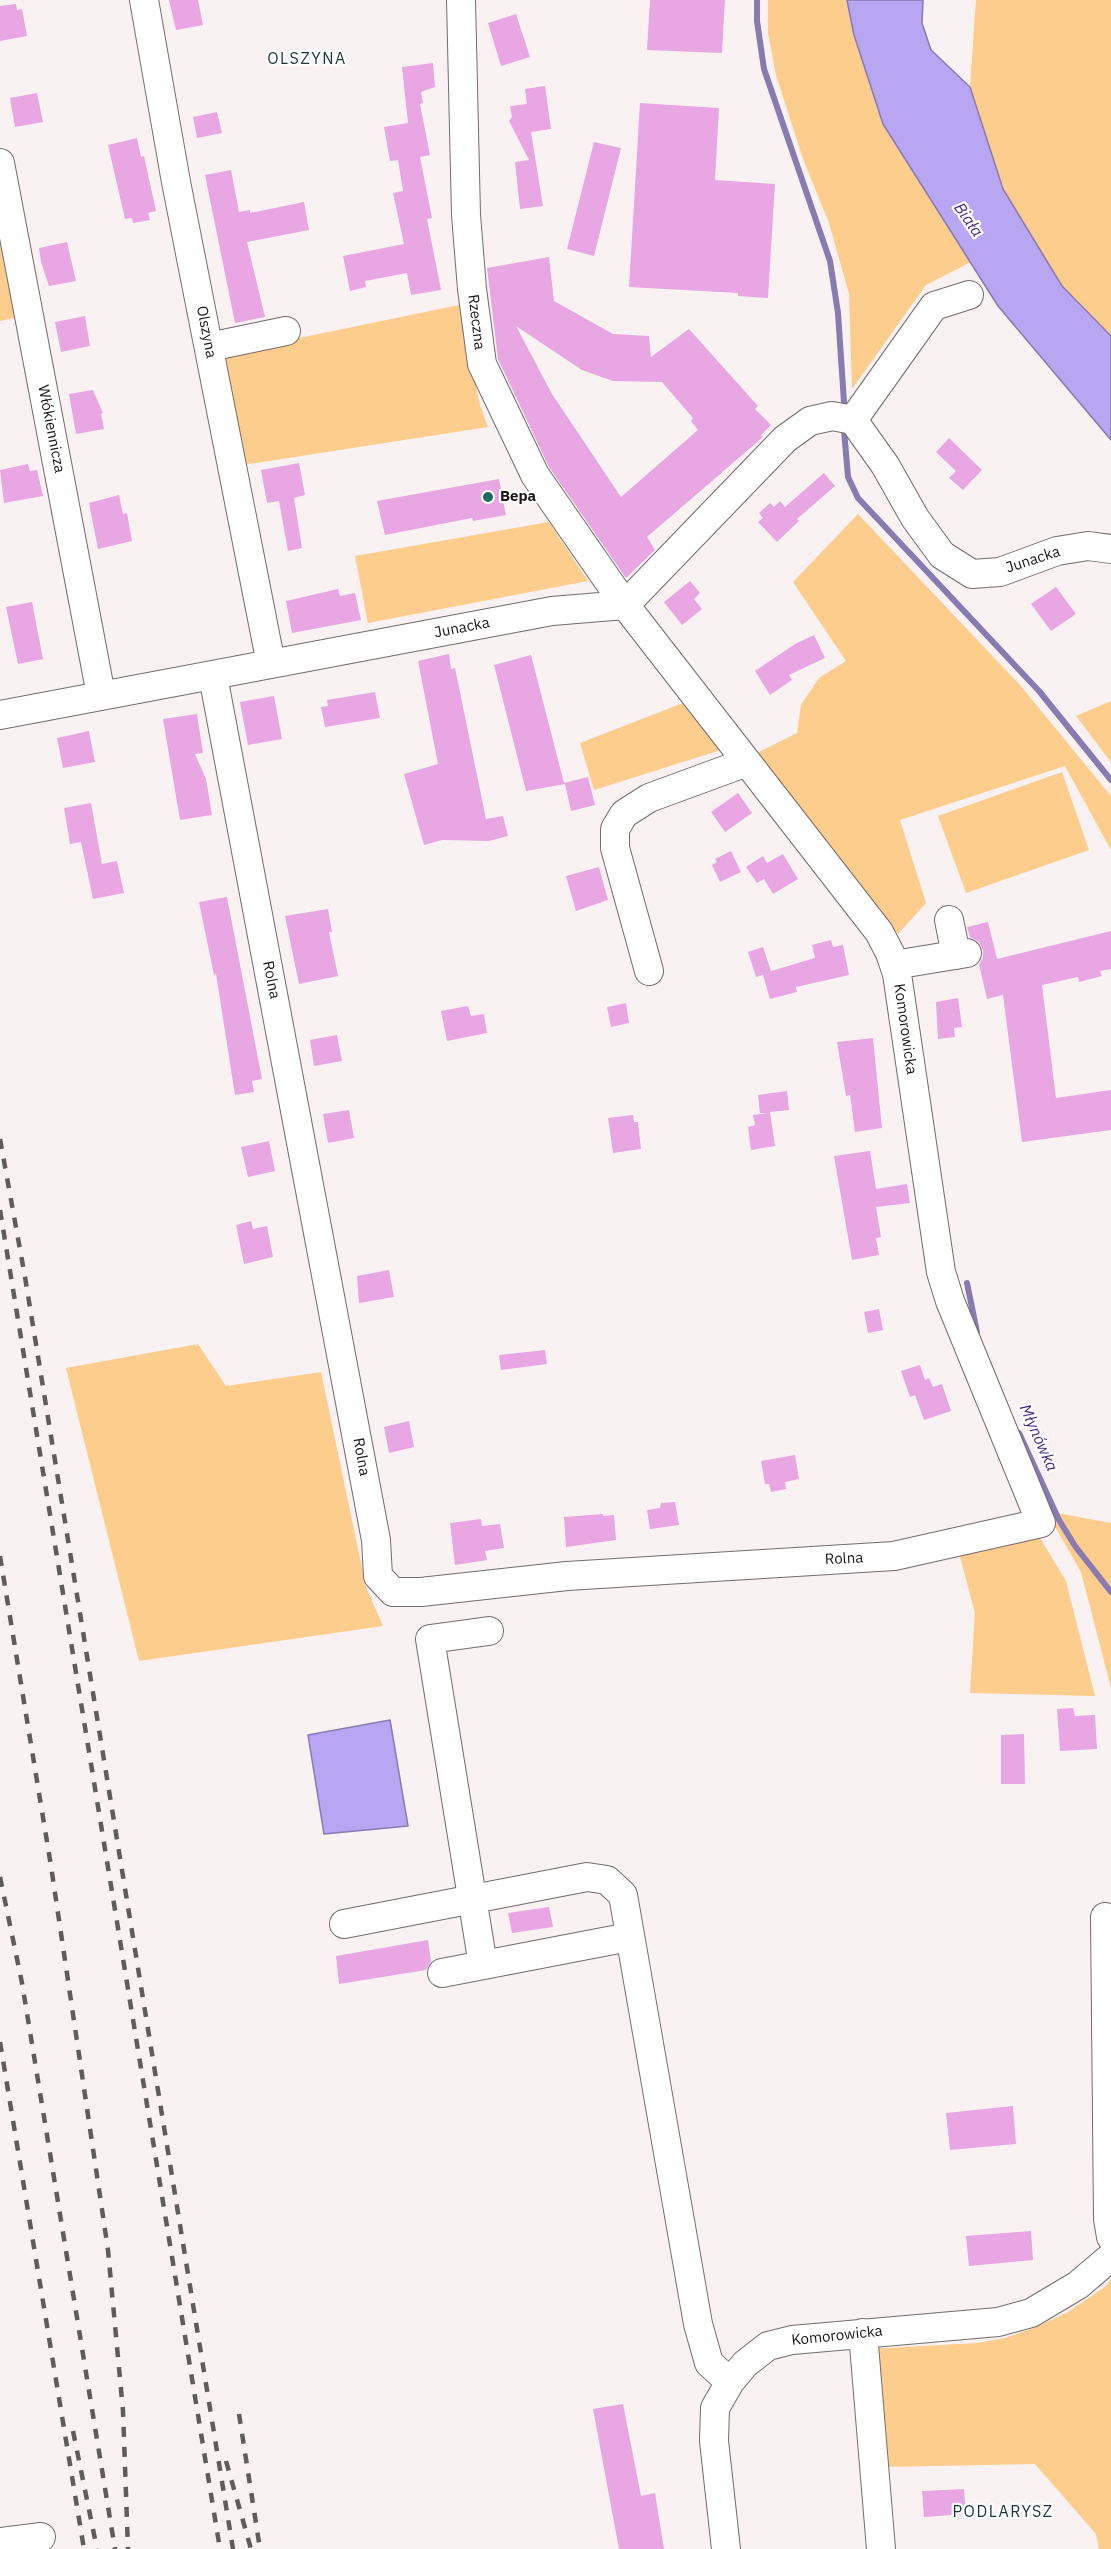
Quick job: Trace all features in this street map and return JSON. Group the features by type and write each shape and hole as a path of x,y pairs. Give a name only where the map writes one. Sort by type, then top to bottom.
{"street":[{"name":"Olszyna","path":"144,0 271,664"},
{"name":"Rzeczna","path":"461,0 466,215 472,289 482,364 535,475 625,605"},
{"name":"Włókiennicza","path":"0,163 101,694"},
{"path":"625,605 785,439 810,421 832,416 853,420 934,306 969,295"},
{"path":"209,347 286,332"},
{"name":"Junacka","path":"853,420 885,465 915,518 942,555 972,574 1000,572 1057,551 1088,546 1111,549"},
{"name":"Junacka","path":"0,715 101,694 213,676 552,611 625,605"},
{"name":"Komorowicka","path":"625,605 879,932 894,965 941,1272 950,1301 1041,1522"},
{"name":"Rolna","path":"213,676 376,1540 378,1576 393,1592 421,1592 495,1582 567,1576 894,1556 1041,1522"},
{"path":"649,971 615,848 615,829 624,814 648,798 747,762"},
{"path":"894,965 962,954 949,920"},
{"path":"483,1965 430,1639 489,1631"},
{"path":"344,1923 587,1877 607,1880 623,1895 698,2324 709,2363 730,2382"},
{"path":"1106,1917 1108,2219 1111,2237"},
{"path":"442,1973 629,1937"},
{"name":"Komorowicka","path":"726,2549 714,2441 716,2408 730,2382 745,2364 768,2346 792,2340 998,2322 1031,2313 1078,2284 1111,2257"},
{"path":"863,2333 881,2549"},
{"path":"0,2542 41,2537"}],"shaded area":[{"path":"768,0 847,0 854,35 883,124 971,262 926,285 852,389 849,294 829,223 803,159 776,75 768,33"},
{"path":"976,0 1111,0 1111,336 1062,286 1003,189 970,87"},
{"path":"0,243 15,318 0,321"},
{"path":"459,305 480,405 488,427 243,465 222,354"},
{"path":"858,514 1020,685 1111,796 1111,850 1065,766 900,820 926,903 898,934 755,754 797,733 801,705 819,678 846,661 793,582"},
{"path":"549,522 588,581 368,623 355,556"},
{"path":"1111,701 1111,762 1076,716"},
{"path":"683,703 721,750 594,790 580,743"},
{"path":"1062,772 1089,850 966,893 938,816"},
{"path":"198,1344 226,1386 321,1372 366,1587 383,1626 139,1661 66,1368"},
{"path":"1046,1511 1111,1523 1111,1688 1081,1572"},
{"path":"1037,1533 1066,1581 1095,1696 970,1693 975,1613 959,1553"},
{"path":"1111,2279 1111,2549 1099,2549 1096,2534 1035,2464 882,2467 869,2349 977,2343 1005,2338 1034,2328 1068,2312 1106,2286"}],"water":[{"name":"Biała","path":"847,0 923,0 922,23 931,50 970,87 1003,189 1062,286 1111,336 1111,440 998,306 883,124 854,35"},
{"path":"390,1720 408,1826 324,1834 308,1735"}],"building":[{"path":"169,0 198,0 203,25 176,30"},
{"path":"650,0 725,0 722,53 647,50"},
{"path":"16,4 17,10 22,9 27,36 0,41 0,6"},
{"path":"516,14 530,57 501,66 488,23"},
{"path":"433,63 435,87 421,92 423,103 420,104 430,155 420,157 432,218 427,219 441,290 411,295 407,273 365,281 366,287 350,291 343,256 404,244 393,193 403,191 398,160 390,161 384,127 408,123 402,67"},
{"path":"545,86 551,129 531,132 543,206 520,209 515,162 529,160 509,121 512,117 510,106 527,104 525,89"},
{"path":"37,93 43,122 15,127 10,98"},
{"path":"640,103 719,108 715,180 775,184 768,298 738,296 738,293 629,287"},
{"path":"217,112 222,133 197,138 193,117"},
{"path":"137,138 141,157 144,156 156,211 148,213 150,220 133,223 132,218 125,219 108,145"},
{"path":"594,142 621,148 594,256 567,249"},
{"path":"231,170 239,212 250,210 250,213 304,202 309,230 247,242 265,317 235,323 205,175"},
{"path":"67,242 76,281 49,286 39,248"},
{"path":"549,257 554,301 613,334 649,336 651,357 689,329 758,406 755,409 771,425 761,435 763,437 647,537 655,550 626,578 549,467 498,359 487,268","holes":["516,326 582,370 613,381 662,382 693,418 691,421 698,430 621,497 552,394"]},
{"path":"85,316 90,346 61,352 55,322"},
{"path":"93,390 103,413 101,414 104,429 76,434 69,394"},
{"path":"949,438 982,470 963,490 949,478 956,471 936,452"},
{"path":"299,463 305,495 294,498 302,548 288,551 279,501 267,503 261,470"},
{"path":"28,464 30,471 37,470 43,496 4,503 0,470"},
{"path":"824,473 835,486 797,519 799,521 777,542 758,522 763,518 759,513 770,503 774,507 780,501 785,507"},
{"path":"499,479 506,515 473,521 472,518 385,535 377,501"},
{"path":"119,495 123,514 127,513 132,541 98,549 89,503"},
{"path":"690,581 700,593 694,599 702,609 682,625 664,602"},
{"path":"1056,587 1076,614 1051,631 1031,604"},
{"path":"338,589 340,596 355,593 361,620 292,633 286,601"},
{"path":"32,602 43,659 18,664 6,607"},
{"path":"814,635 825,658 789,675 792,680 770,695 755,671 795,644"},
{"path":"449,654 451,669 455,668 486,819 503,816 508,836 489,841 442,840 424,845 404,774 438,764 418,661"},
{"path":"531,655 564,783 588,777 595,805 571,811 565,784 526,791 494,665"},
{"path":"375,692 380,718 325,727 321,707 328,706 327,700"},
{"path":"274,696 282,739 248,745 240,702"},
{"path":"197,714 203,753 195,754 206,779 212,815 180,820 163,719"},
{"path":"89,731 95,762 63,768 57,738"},
{"path":"738,793 752,813 725,832 711,812"},
{"path":"91,803 102,864 117,861 124,893 93,899 81,842 70,844 64,808"},
{"path":"731,851 741,872 720,882 712,865 717,862 715,859"},
{"path":"783,854 798,879 773,894 764,879 757,883 746,867 763,856 767,863"},
{"path":"599,867 608,900 576,911 566,876"},
{"path":"227,897 262,1079 252,1081 254,1092 235,1095 216,974 214,975 199,902"},
{"path":"328,909 332,932 329,932 338,976 299,984 285,916"},
{"path":"988,922 997,959 1111,931 1111,969 1100,971 1102,976 1079,982 1078,977 1042,985 1056,1098 1111,1090 1111,1130 1022,1142 1003,995 987,999 979,964 983,958 983,950 979,942 970,937 967,927"},
{"path":"831,940 833,947 843,945 849,975 796,987 797,992 770,999 763,975 756,977 748,952 763,947 771,971 815,958 812,945"},
{"path":"958,998 962,1027 954,1028 955,1037 938,1039 936,1002"},
{"path":"626,1003 629,1023 611,1027 607,1007"},
{"path":"468,1006 471,1016 484,1014 487,1033 447,1041 441,1011"},
{"path":"337,1035 342,1061 314,1066 310,1040"},
{"path":"873,1038 882,1128 855,1132 850,1095 846,1096 837,1042"},
{"path":"787,1091 789,1110 770,1112 775,1146 751,1150 748,1127 755,1125 753,1115 767,1113 760,1113 758,1095"},
{"path":"349,1110 354,1138 328,1143 323,1114"},
{"path":"633,1115 634,1122 638,1122 641,1149 613,1153 608,1118"},
{"path":"269,1141 275,1171 248,1177 241,1147"},
{"path":"870,1151 876,1189 907,1184 910,1203 876,1207 881,1237 876,1238 879,1255 852,1260 834,1156"},
{"path":"251,1221 253,1229 267,1226 273,1257 244,1264 236,1225"},
{"path":"389,1270 394,1297 359,1303 357,1276"},
{"path":"879,1309 883,1330 868,1333 864,1312"},
{"path":"545,1350 547,1364 501,1370 499,1355"},
{"path":"920,1365 925,1380 929,1378 933,1387 942,1384 951,1411 924,1420 915,1395 910,1397 901,1371"},
{"path":"409,1421 414,1447 389,1453 384,1427"},
{"path":"795,1455 799,1479 785,1482 786,1489 771,1492 769,1484 765,1484 761,1461"},
{"path":"675,1502 679,1525 650,1529 647,1510 660,1508 661,1503"},
{"path":"603,1514 603,1516 614,1515 616,1540 566,1547 564,1517"},
{"path":"481,1519 482,1526 500,1524 504,1548 485,1551 487,1560 455,1565 450,1523"},
{"path":"1073,1708 1075,1716 1095,1715 1097,1749 1060,1751 1057,1709"},
{"path":"1024,1734 1025,1784 1001,1784 1001,1735"},
{"path":"549,1907 553,1927 512,1933 508,1913"},
{"path":"428,1940 431,1961 426,1970 339,1984 336,1956"},
{"path":"1013,2106 1016,2144 950,2150 946,2113"},
{"path":"1031,2231 1033,2260 969,2266 966,2236"},
{"path":"623,2404 641,2496 655,2493 664,2549 619,2549 593,2409"},
{"path":"964,2489 966,2514 924,2517 922,2491"}],"waterway":[{"path":"757,0 757,21 764,69 830,261 838,313 844,402"},
{"path":"844,430 848,477 858,498 1039,691 1111,780"},
{"name":"Młynówka","path":"967,1283 977,1332"},
{"name":"Młynówka","path":"1019,1433 1059,1520 1075,1546 1111,1592"}],"railway":[{"path":"0,1139 25,1277 233,2549"},
{"path":"0,1210 220,2549"},
{"path":"0,1556 51,1866 108,2250 123,2411 128,2549"},
{"path":"0,1877 22,1983 115,2549"},
{"path":"0,2042 84,2549"},
{"path":"239,2414 260,2549"},
{"path":"73,2431 97,2549"},
{"path":"226,2461 251,2549"}],"place":[{"name":"Bepa","path":"488,497"}],"district":[{"name":"OLSZYNA","path":"307,59"},
{"name":"PODLARYSZ","path":"1003,2512"}]}
